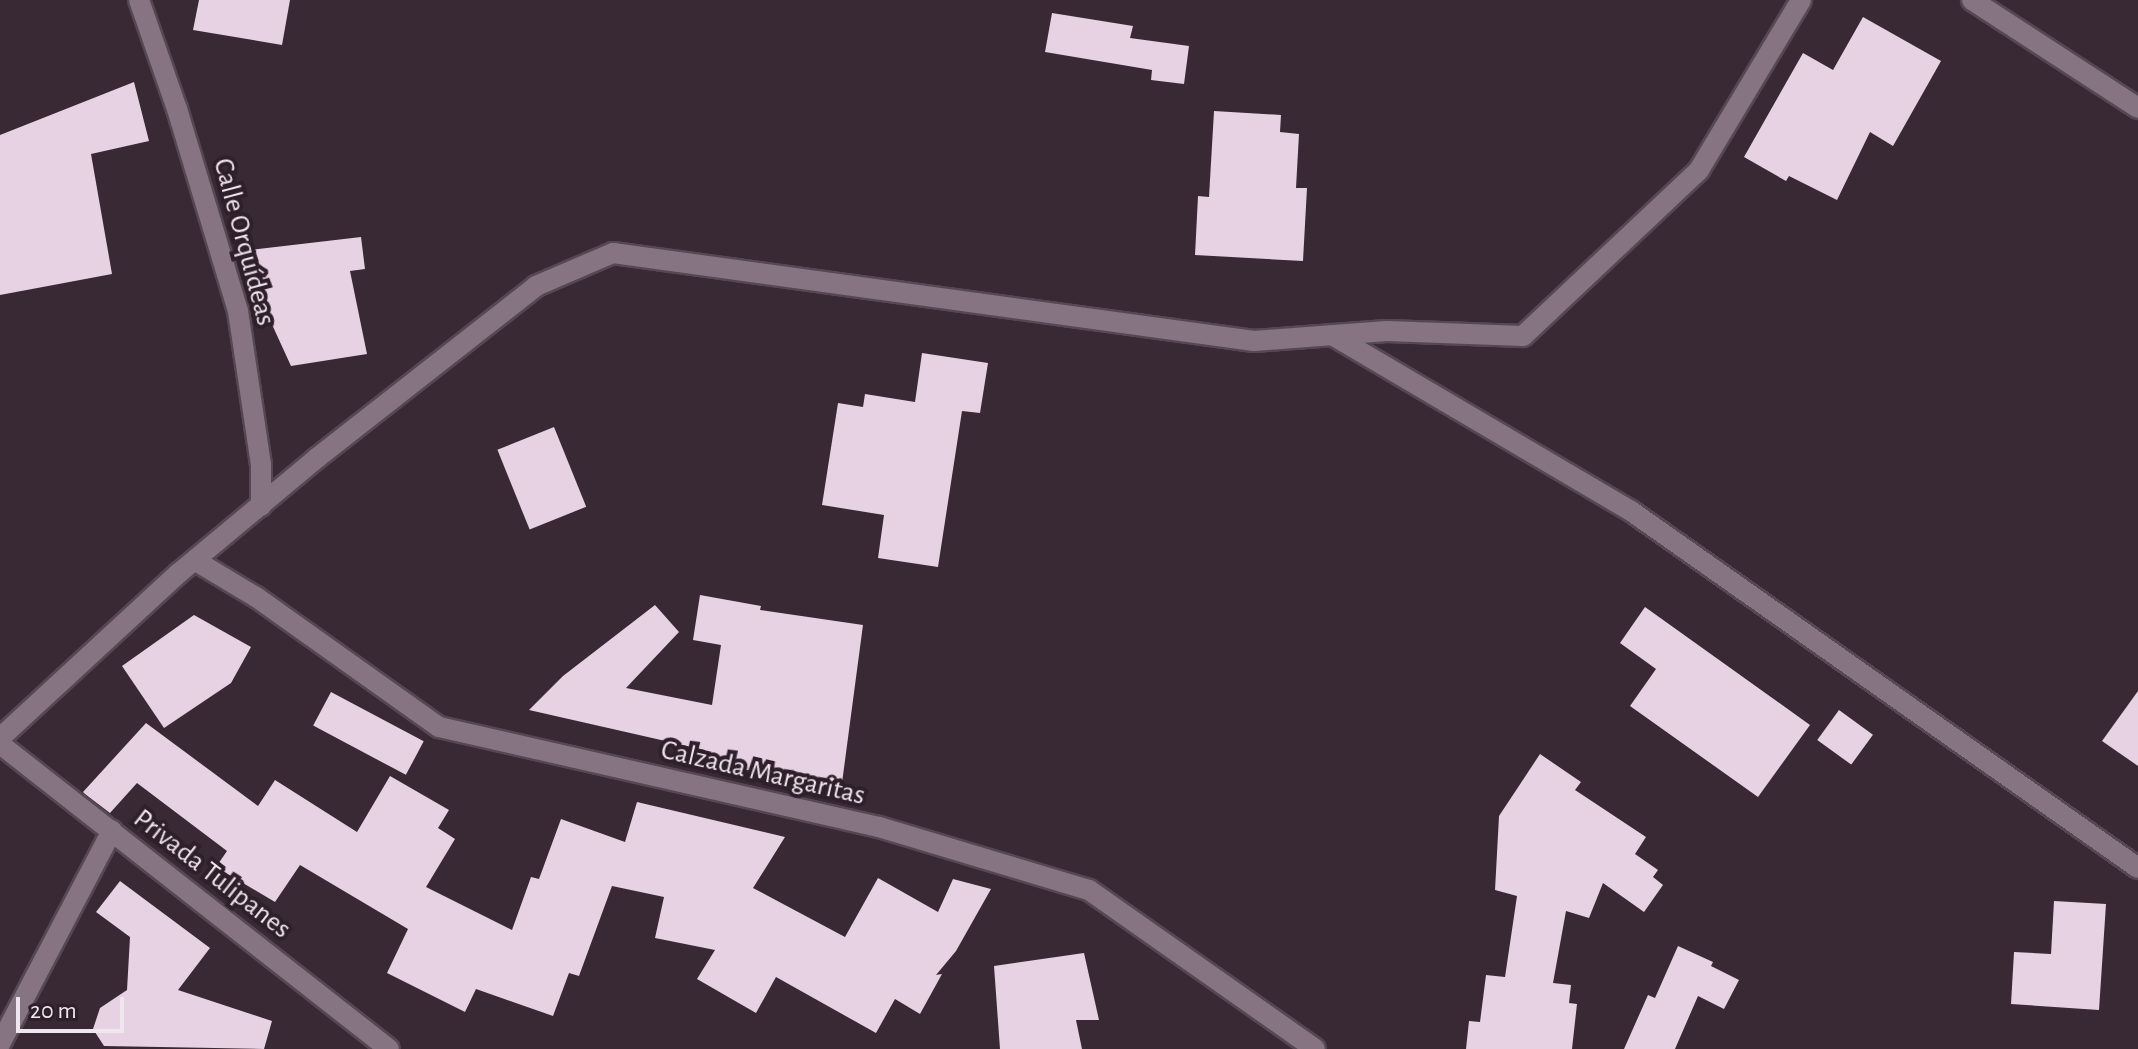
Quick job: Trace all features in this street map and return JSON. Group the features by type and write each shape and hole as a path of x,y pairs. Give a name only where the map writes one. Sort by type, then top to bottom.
{"street":[{"name":"Calle Orquídeas","path":"139,0 177,109 238,311 261,464 261,506"},
{"path":"0,741 179,573 536,286 613,253 1254,341 1387,331 1523,336 1699,170 1801,0"},
{"path":"1972,0 2138,108"},
{"path":"1332,335 1631,511 2138,868"},
{"name":"Calzada Margaritas","path":"196,561 256,597 439,727 879,827 1089,890 1315,1049"},
{"name":"Privada Tulipanes","path":"0,741 389,1049"},
{"path":"0,1044 112,831"}],"building":[{"path":"199,0 290,0 282,45 193,30"},
{"path":"1052,13 1133,26 1130,38 1189,46 1184,84 1151,80 1152,70 1045,52"},
{"path":"1863,17 1941,61 1893,146 1870,132 1837,200 1789,176 1786,181 1744,157 1803,53 1833,70"},
{"path":"134,82 149,141 91,154 112,274 0,295 0,135"},
{"path":"1214,111 1281,115 1280,132 1299,134 1296,188 1307,188 1303,261 1195,255 1198,196 1209,197"},
{"path":"361,237 365,269 350,271 367,354 291,366 252,281 249,250"},
{"path":"922,353 988,363 980,413 962,411 938,567 878,558 884,515 822,505 838,403 863,407 865,394 915,402"},
{"path":"554,427 586,507 530,530 497,450"},
{"path":"700,595 761,606 760,610 863,625 842,783 704,764 705,750 529,710 563,676 655,605 679,632 626,688 712,705 721,645 693,640"},
{"path":"1645,607 1810,725 1758,797 1630,706 1656,669 1620,643"},
{"path":"194,615 251,647 231,683 164,728 122,666"},
{"path":"2138,691 2138,766 2102,741"},
{"path":"331,692 424,741 406,775 313,726"},
{"path":"1839,710 1873,735 1851,765 1817,740"},
{"path":"146,723 258,806 275,780 357,832 390,776 449,810 438,828 455,839 426,887 512,930 531,877 539,879 561,819 625,842 637,802 785,837 753,888 845,937 878,878 938,912 953,879 991,889 956,951 936,975 942,974 920,1014 895,999 876,1033 776,977 756,1013 697,979 715,950 655,938 664,897 612,886 579,976 569,973 553,1016 476,989 465,1012 387,973 408,929 300,865 275,902 216,867 227,851 137,783 110,813 85,794 83,792"},
{"path":"1540,754 1581,782 1575,790 1646,837 1635,854 1658,870 1653,877 1663,885 1644,912 1603,883 1589,918 1566,911 1553,983 1571,985 1569,1003 1577,1004 1572,1049 1466,1049 1469,1021 1480,1022 1486,975 1505,977 1517,896 1495,890 1499,816"},
{"path":"120,881 210,948 178,990 272,1021 264,1049 104,1046 93,1029 100,1008 127,990 130,937 96,912"},
{"path":"2054,901 2106,904 2099,1010 2011,1004 2014,952 2051,954"},
{"path":"1678,946 1713,962 1711,966 1739,980 1724,1009 1698,996 1675,1049 1624,1049 1648,995 1655,998"},
{"path":"1084,953 1099,1020 1076,1020 1082,1049 1000,1049 994,966"}]}
